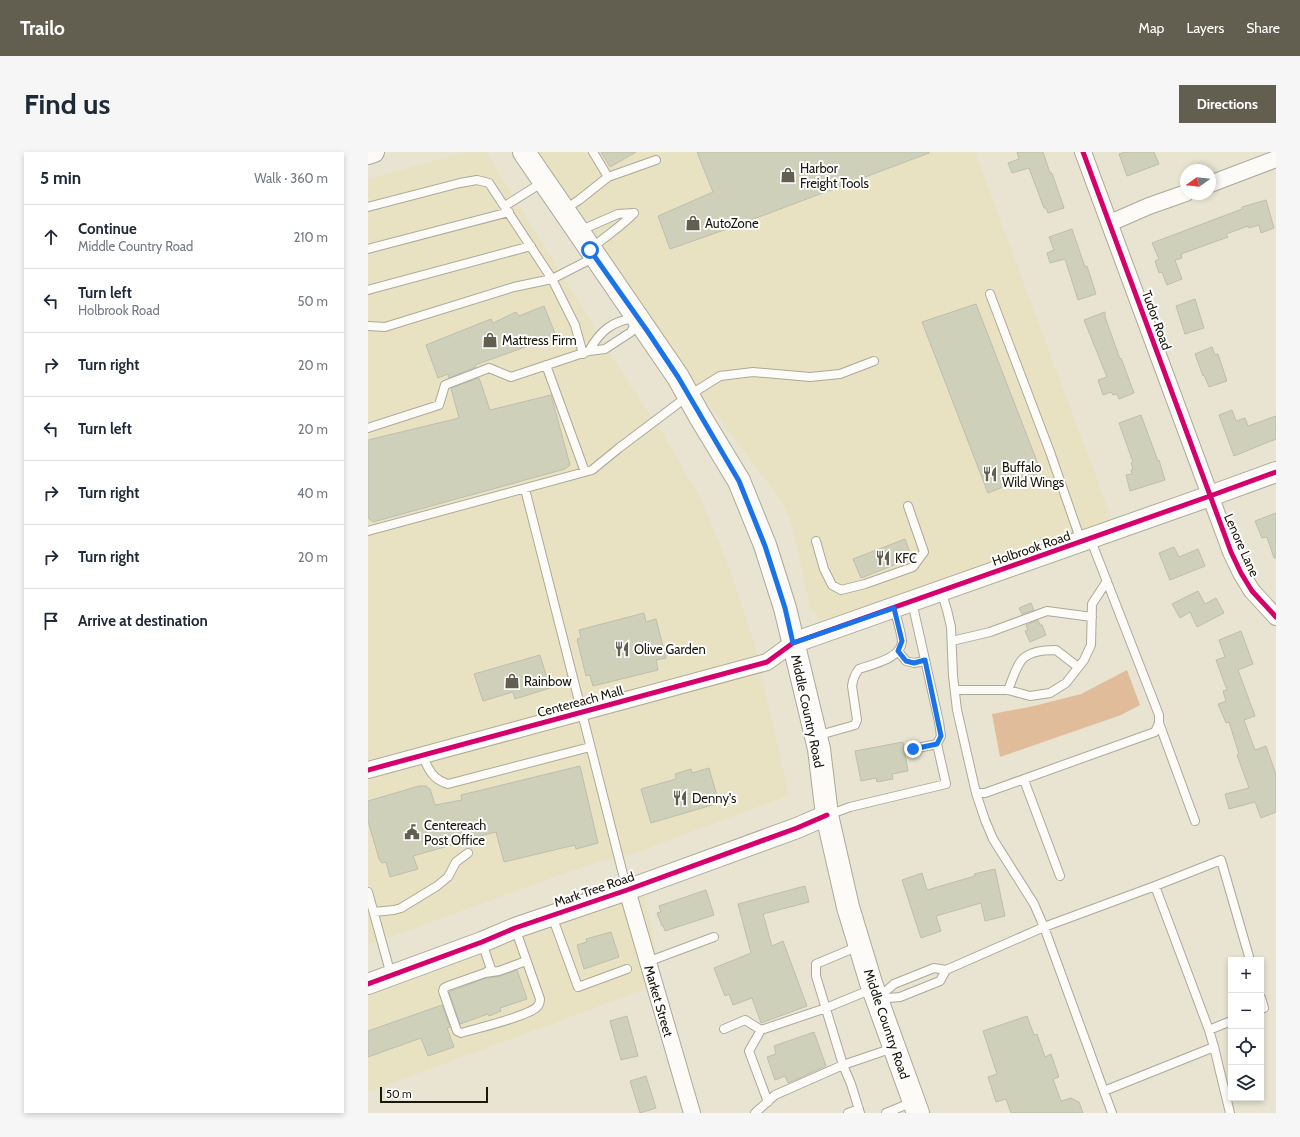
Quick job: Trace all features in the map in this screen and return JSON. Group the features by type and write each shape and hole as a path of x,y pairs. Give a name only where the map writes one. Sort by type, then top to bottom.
{"main road":[{"name":"Middle Country Road","path":"524,152 678,377 739,481 765,546 785,608 819,749 827,815 848,907 875,994 916,1107"}],"street":[{"path":"368,154 374,152"},
{"name":"Tudor Road","path":"1083,152 1210,496"},
{"path":"1216,182 1276,160"},
{"path":"1110,222 1180,195"},
{"name":"Holbrook Road","path":"793,643 1276,472"},
{"name":"Lenore Lane","path":"1210,496 1223,533 1241,573 1252,591 1276,617"},
{"name":"Centereach Mall","path":"368,770 767,662 793,643"},
{"name":"Mark Tree Road","path":"368,984 482,942 515,928 627,890 797,828 827,815"},
{"name":"Market Street","path":"627,890 692,1113"}],"lane":[{"path":"593,152 608,177"},
{"path":"564,210 608,177 656,160"},
{"path":"368,207 460,183 477,180 489,183 552,279 575,325 586,352"},
{"path":"368,249 507,209 544,181"},
{"path":"368,326 385,327 514,287 552,279 593,253 603,238 623,224 634,213 618,214 578,232"},
{"path":"368,290 531,246"},
{"path":"990,294 1050,452 1086,540 1107,581 1159,715 1159,724 1195,821"},
{"path":"586,352 595,339 609,326 624,319 638,318"},
{"path":"368,428 439,405 445,385 489,368 511,377 586,352 605,349 631,332 638,318"},
{"path":"368,531 592,470 688,396 720,376 753,372 810,377 832,375 840,374 874,361"},
{"path":"546,365 585,472"},
{"path":"525,489 627,890"},
{"path":"816,541 824,569 832,585 841,590 865,584 913,566 924,552 908,506"},
{"path":"954,690 1008,690 1030,696 1050,693 1066,683 1092,645 1092,604 1107,581"},
{"path":"941,591 951,627 954,690 957,710 976,793 993,839 1034,904 1044,927 1112,1113"},
{"path":"816,736 855,724 857,720 852,680 859,669 886,659 898,651 902,641 903,604"},
{"path":"827,815 850,807 946,784 937,744 941,736 925,660 903,604"},
{"path":"952,641 990,632 1047,611 1092,617"},
{"path":"1008,690 1021,660 1041,650 1056,650 1078,667"},
{"path":"898,651 906,661 914,663 925,660"},
{"path":"976,793 985,793 1024,780 1155,732 1159,724"},
{"path":"913,749 937,744"},
{"path":"422,755 432,775 441,782 448,784 590,747"},
{"path":"1024,780 1060,876"},
{"path":"374,912 401,908 437,886 448,876 456,862 468,853"},
{"path":"768,1102 749,1051 761,1030 826,1008 875,994 894,984 934,968 946,970 1044,927 1221,860 1249,957"},
{"path":"1155,886 1209,1030 1230,1113"},
{"path":"368,892 391,975"},
{"path":"552,915 578,987 627,970"},
{"path":"515,928 540,999 540,1003 531,1011 461,1034 459,1033 445,998 443,991 444,989 448,986 485,973 499,971 526,961"},
{"path":"647,962 714,937"},
{"path":"482,942 491,969 485,973"},
{"path":"848,1113 860,1111 843,1065 816,976 816,964 860,946"},
{"path":"875,994 900,998 940,981 946,970"},
{"path":"724,1029 746,1020 761,1030"},
{"path":"1209,1030 1228,1022"},
{"path":"755,1113 775,1095 843,1065 894,1047"},
{"path":"1104,1091 1214,1047"},
{"path":"886,1113 916,1107"}],"shaded area":[{"path":"486,152 630,385 663,434 702,501 731,572 755,646 789,795 632,854 599,861 368,945 368,179 459,154"},
{"path":"524,152 975,152 1112,520 1016,564 828,631 810,607 792,525 782,501 596,257"},
{"path":"1127,670 1140,705 1121,715 1000,757 992,714 1034,706 1081,694"},
{"path":"642,884 663,985 645,989 368,1092 368,984"}],"building":[{"path":"601,152 636,152 610,167"},
{"name":"Harbor Freight Tools","path":"697,152 929,153 670,249 658,216 713,192"},
{"path":"1017,152 1043,152 1064,208 1048,213 1046,208 1044,208 1029,168 1012,173 1008,163 1019,159"},
{"path":"1125,152 1154,152 1159,164 1127,176 1119,154"},
{"path":"1266,200 1274,228 1261,233 1259,225 1249,228 1248,226 1226,234 1228,237 1181,254 1182,258 1175,260 1182,279 1167,285 1162,272 1159,273 1155,261 1159,259 1152,243 1242,209 1242,207"},
{"path":"1072,229 1085,267 1087,266 1096,294 1078,300 1065,259 1050,263 1047,253 1054,250 1049,237"},
{"path":"1195,299 1204,328 1185,334 1176,306"},
{"path":"976,304 1041,472 988,493 922,322"},
{"name":"Mattress Firm","path":"544,306 556,336 475,365 476,367 449,378 448,374 438,378 426,345 491,319 493,323 516,312 519,316"},
{"path":"1105,312 1105,317 1120,359 1121,358 1134,393 1119,399 1117,394 1113,395 1111,392 1103,395 1098,380 1107,377 1084,320"},
{"path":"1212,347 1215,355 1218,354 1227,381 1209,387 1204,375 1203,376 1195,354"},
{"path":"479,378 490,410 551,395 570,465 565,469 373,522 368,518 368,440 459,418 451,388"},
{"path":"1232,410 1236,421 1245,418 1248,426 1276,416 1276,439 1234,456 1219,415"},
{"path":"1141,415 1158,461 1159,460 1165,480 1130,491 1126,475 1132,474 1131,470 1133,469 1131,463 1133,462 1119,423"},
{"path":"1276,513 1276,558 1274,558 1267,537 1262,538 1255,521"},
{"name":"KFC","path":"905,539 912,558 861,578 853,559"},
{"path":"1174,547 1179,557 1198,549 1205,566 1170,580 1159,553"},
{"path":"1198,591 1205,604 1216,598 1224,613 1197,627 1190,612 1180,618 1172,604"},
{"path":"1031,603 1034,610 1022,614 1019,608"},
{"name":"Olive Garden","path":"644,613 646,622 656,619 666,658 656,660 658,670 593,686 590,675 586,676 577,639 581,638 579,630"},
{"path":"1038,620 1046,635 1030,642 1025,631 1028,630 1026,625"},
{"path":"1241,631 1253,664 1238,670 1255,716 1244,720 1255,750 1266,746 1276,774 1276,812 1261,818 1255,802 1229,809 1225,794 1249,788 1237,755 1239,754 1229,722 1226,723 1218,704 1226,701 1223,691 1227,690 1216,660 1225,657 1219,640"},
{"name":"Rainbow","path":"540,655 550,688 515,699 513,692 483,701 474,674"},
{"path":"903,742 908,771 892,774 893,779 877,782 876,778 861,781 855,751"},
{"path":"580,766 598,843 576,849 575,845 504,862 496,832 455,842 455,844 413,856 418,869 390,877 386,862 382,863 379,859 368,821 368,801 419,786 426,786 430,789 435,805 462,800 461,795"},
{"name":"Denny's","path":"709,768 719,803 651,823 641,789 676,779 675,774 691,769 692,773"},
{"path":"995,869 1005,916 985,921 981,903 936,916 941,931 921,938 902,880 922,873 927,890 975,876 974,874"},
{"path":"805,886 809,902 763,914 772,946 783,941 807,1006 761,1023 752,998 733,1005 729,994 725,996 714,968 751,953 738,904"},
{"path":"706,890 714,915 665,931 657,913 661,912 659,906"},
{"path":"611,932 619,957 584,969 577,945 587,942 586,939"},
{"path":"517,970 527,999 500,1008 501,1011 489,1016 488,1014 460,1024 449,992 486,978 501,976"},
{"path":"442,1005 450,1027 447,1028 454,1047 428,1056 421,1038 368,1057 368,1031"},
{"path":"627,1016 638,1056 621,1060 610,1021"},
{"path":"1027,1016 1034,1035 1037,1034 1045,1057 1051,1054 1059,1077 1053,1079 1061,1101 1071,1098 1079,1102 1083,1113 1011,1113 1006,1099 996,1102 988,1077 997,1074 983,1031"},
{"path":"814,1032 826,1066 788,1083 785,1076 775,1080 767,1057 776,1054 774,1046"},
{"path":"646,1076 656,1108 640,1113 630,1081"}],"cycle path":[{"path":"1083,152 1231,552 1252,591 1276,617"},
{"path":"368,770 767,662 793,643 1276,472"},
{"path":"368,984 482,942 515,928 627,890 797,828 827,815"}],"place":[{"name":"Harbor Freight Tools","path":"788,175"},
{"name":"AutoZone","path":"693,223"},
{"name":"Mattress Firm","path":"490,340"},
{"name":"Buffalo Wild Wings","path":"990,474"},
{"name":"KFC","path":"883,558"},
{"name":"Olive Garden","path":"622,649"},
{"name":"Rainbow","path":"512,681"},
{"name":"Denny's","path":"680,798"},
{"name":"Centereach Post Office","path":"412,832"}],"route":[{"path":"590,250 678,377 739,481 765,546 785,608 793,643 894,608 902,641 898,651 906,661 914,663 925,660 941,736 937,744 913,749"}]}
